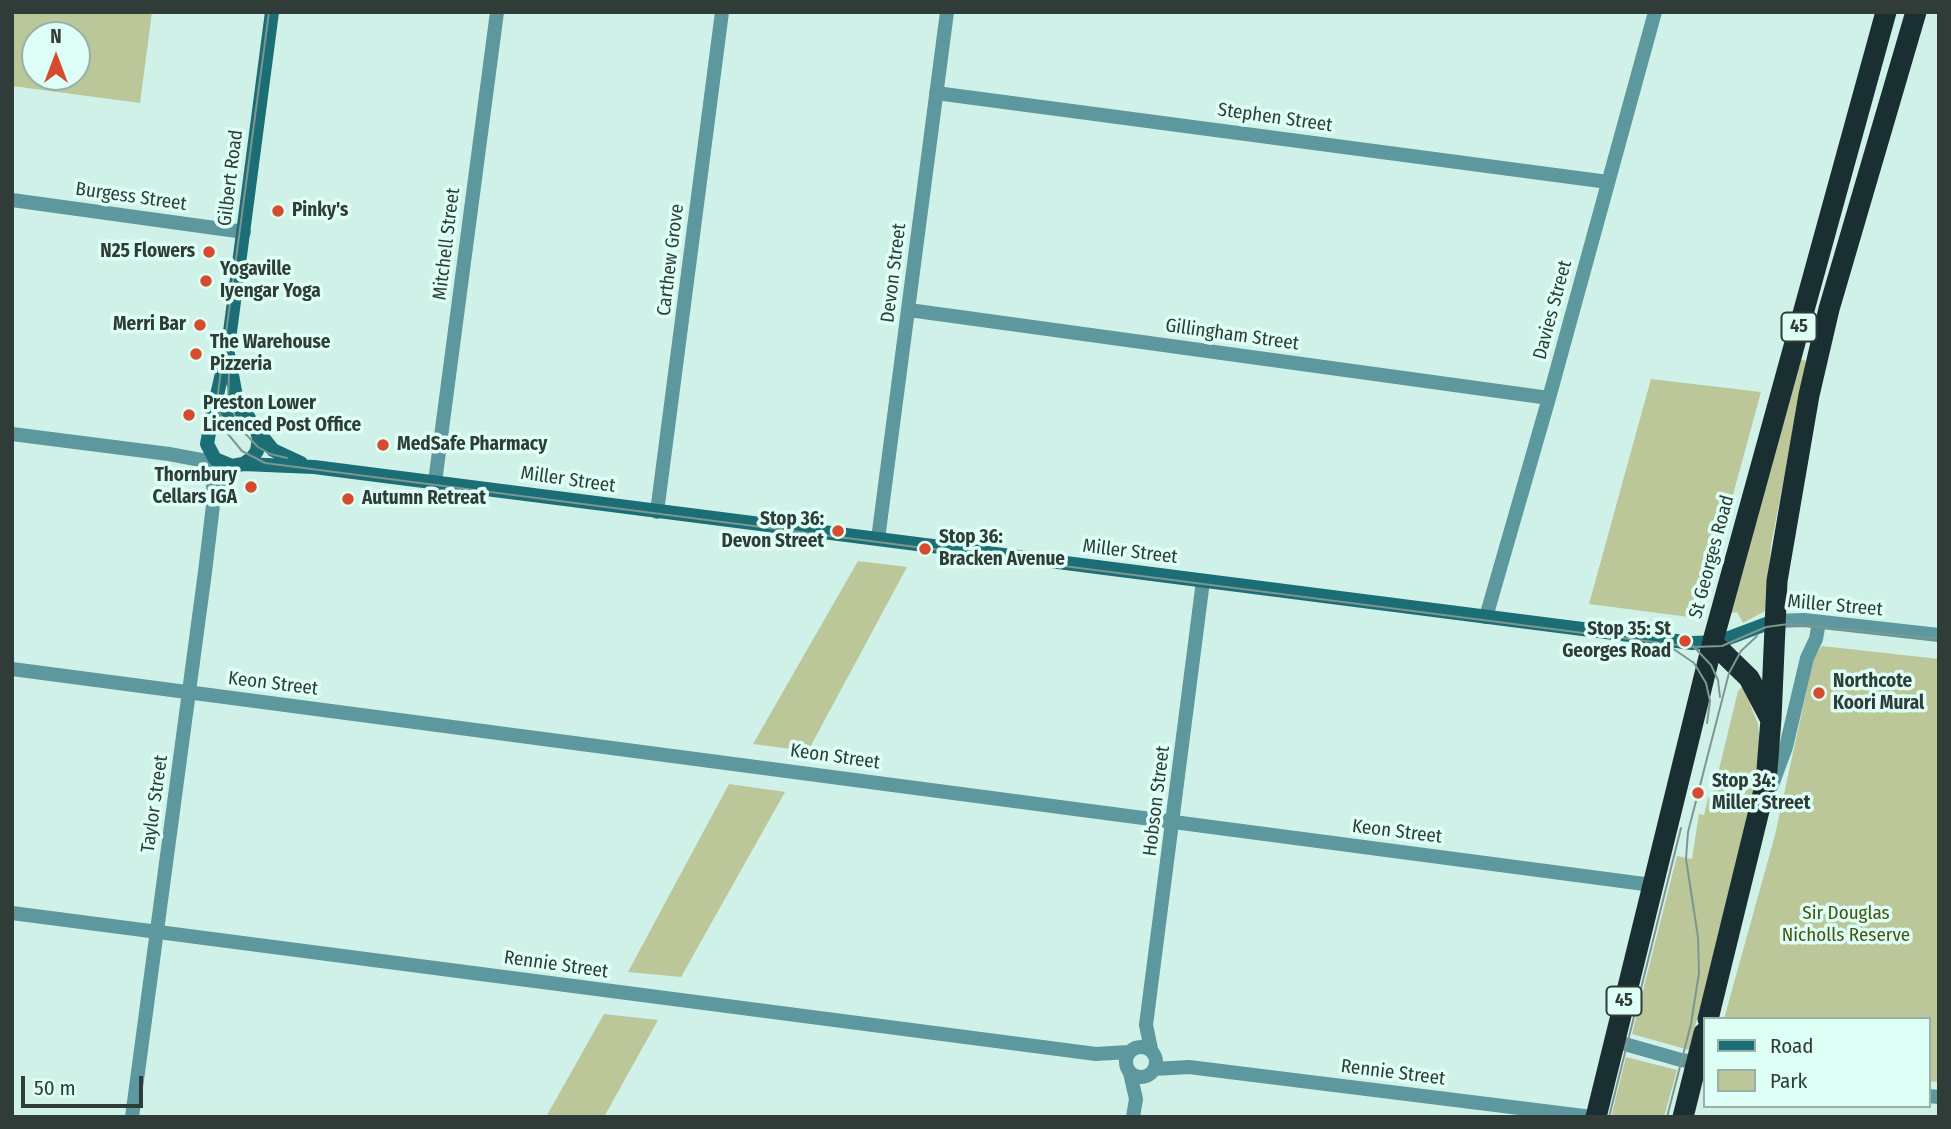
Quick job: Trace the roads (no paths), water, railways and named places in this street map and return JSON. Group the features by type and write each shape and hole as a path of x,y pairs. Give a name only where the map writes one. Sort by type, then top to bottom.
{"highway":[{"name":"St Georges Road","path":"1594,1117 1713,643 1886,12"},
{"name":"45","path":"1708,1017 1766,782 1777,581 1784,530 1821,341 1916,12"},
{"path":"1713,643 1749,678 1771,719"},
{"path":"1683,1117 1700,1063"}],"street":[{"name":"Gilbert Road","path":"208,433 227,349 272,12"},
{"name":"Mitchell Street","path":"435,482 497,12"},
{"name":"Carthew Grove","path":"657,512 722,12"},
{"name":"Devon Street","path":"878,539 947,12"},
{"name":"Davies Street","path":"1486,617 1655,12"},
{"name":"Stephen Street","path":"936,93 1608,182"},
{"name":"Burgess Street","path":"12,200 244,232"},
{"name":"Gillingham Street","path":"909,310 1549,398"},
{"name":"Gilbert Road","path":"227,349 236,396 255,427"},
{"path":"170,454 198,449 204,444 208,433 218,419 228,415 245,417 255,427 259,438 258,447 252,458 239,465 225,465 216,460 208,448 208,433"},
{"name":"Miller Street","path":"255,427 273,450 289,459 314,467"},
{"path":"12,434 216,460"},
{"name":"Taylor Street","path":"132,1117 214,497 212,475 216,460"},
{"name":"Miller Street","path":"239,465 314,467 1682,642 1713,643 1774,621 1789,619 1939,635"},
{"name":"Taylor Street","path":"214,497 225,474 239,465"},
{"name":"Hobson Street","path":"1133,1117 1145,1058 1146,1025 1203,581"},
{"path":"1756,827 1786,747 1807,658 1816,639 1819,622"},
{"name":"Keon Street","path":"12,669 1652,885"},
{"name":"Rennie Street","path":"12,913 1096,1054 1145,1058 1189,1067 1594,1117"},
{"path":"1614,1041 1700,1063"},
{"name":"Rennie Street","path":"1096,1054 1140,1077 1145,1058"},
{"path":"1128,1071 1125,1059 1145,1058"},
{"name":"Hobson Street","path":"1128,1071 1136,1098"}],"tram line":[{"path":"269,12 218,393 220,413 228,434 242,451 265,463 1692,647 1722,646 1766,627 1789,624 1939,639"},
{"path":"229,373 228,398 239,427 258,447 270,454 287,458"},
{"path":"1667,1117 1691,1024 1699,973 1698,937 1686,859 1688,832 1729,673 1741,651 1757,636"},
{"path":"1693,646 1711,665 1718,680 1720,697"},
{"path":"1672,648 1694,663 1706,683 1710,701 1707,723"},
{"path":"1609,1117 1681,828"}],"place":[{"name":"Pinky's","path":"278,211"},
{"name":"N25 Flowers","path":"209,252"},
{"name":"Yogaville Iyengar Yoga","path":"206,281"},
{"name":"Merri Bar","path":"200,325"},
{"name":"The Warehouse Pizzeria","path":"196,354"},
{"name":"Preston Lower Licenced Post Office","path":"189,415"},
{"name":"MedSafe Pharmacy","path":"383,445"},
{"name":"Thornbury Cellars IGA","path":"251,487"},
{"name":"Autumn Retreat","path":"348,499"},
{"name":"Stop 36: Devon Street","path":"838,531"},
{"name":"Stop 36: Bracken Avenue","path":"925,549"},
{"name":"Stop 35: St Georges Road","path":"1685,641"},
{"name":"Northcote Koori Mural","path":"1819,693"},
{"name":"Stop 34: Miller Street","path":"1698,793"}],"park label":[{"name":"Sir Douglas Nicholls Reserve","path":"1846,925"}]}
